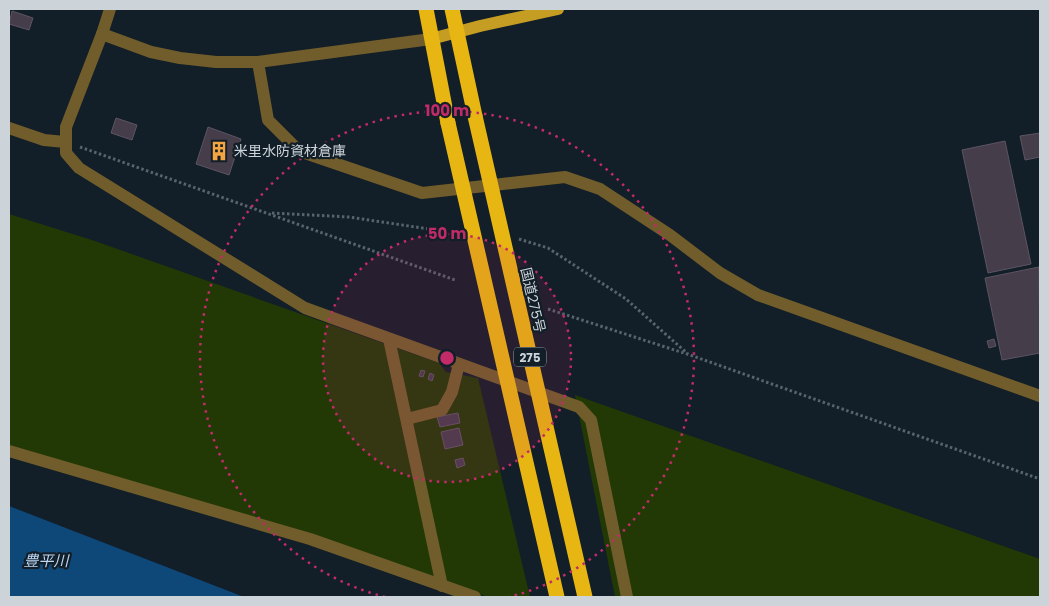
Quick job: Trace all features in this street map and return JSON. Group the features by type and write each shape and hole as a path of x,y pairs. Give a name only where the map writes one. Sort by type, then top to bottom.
{"highway":[{"name":"275","path":"426,9 448,123 557,597"},
{"name":"国道275号","path":"452,9 585,597"}],"main road":[{"path":"431,39 558,9"}],"street":[{"path":"110,9 66,127 66,153 80,168 305,308 579,406 591,420 627,597"},
{"path":"102,34 151,52 180,58 216,62 258,62 431,39"},
{"path":"258,62 268,120 299,150 422,193 565,177 600,189 670,235 720,273 758,295 1040,396"},
{"path":"9,128 44,140 65,142"},
{"path":"390,339 442,586"},
{"path":"406,419 442,410 452,392 458,364"},
{"path":"9,451 310,539 475,597"}],"path":[{"path":"65,142 455,280"},
{"path":"268,213 349,217 442,231"},
{"path":"518,238 548,248 626,299 690,355"},
{"path":"548,309 690,355 1040,479"}],"green space":[{"path":"9,214 95,241 439,363 446,372 478,378 530,597 488,597 313,536 9,446"},
{"path":"575,395 1040,559 1040,597 615,597"}],"water":[{"name":"豊平川","path":"9,506 244,597 9,597"}],"building":[{"path":"12,11 33,18 29,30 9,24"},
{"path":"116,118 137,125 132,140 111,133"},
{"name":"米里水防資材倉庫","path":"208,127 241,139 229,175 196,164"},
{"path":"1040,133 1040,157 1025,160 1020,136"},
{"path":"1005,141 1031,264 988,273 962,150"},
{"path":"1039,267 1040,353 1002,360 985,278"},
{"path":"994,339 996,346 989,348 987,341"},
{"path":"421,370 425,371 423,377 419,376"},
{"path":"430,373 434,375 432,381 428,379"},
{"path":"458,413 460,423 440,427 437,417"},
{"path":"459,428 463,445 445,449 441,432"},
{"path":"463,458 465,465 457,468 455,460"}],"place":[{"name":"米里水防資材倉庫","path":"219,151"}]}
